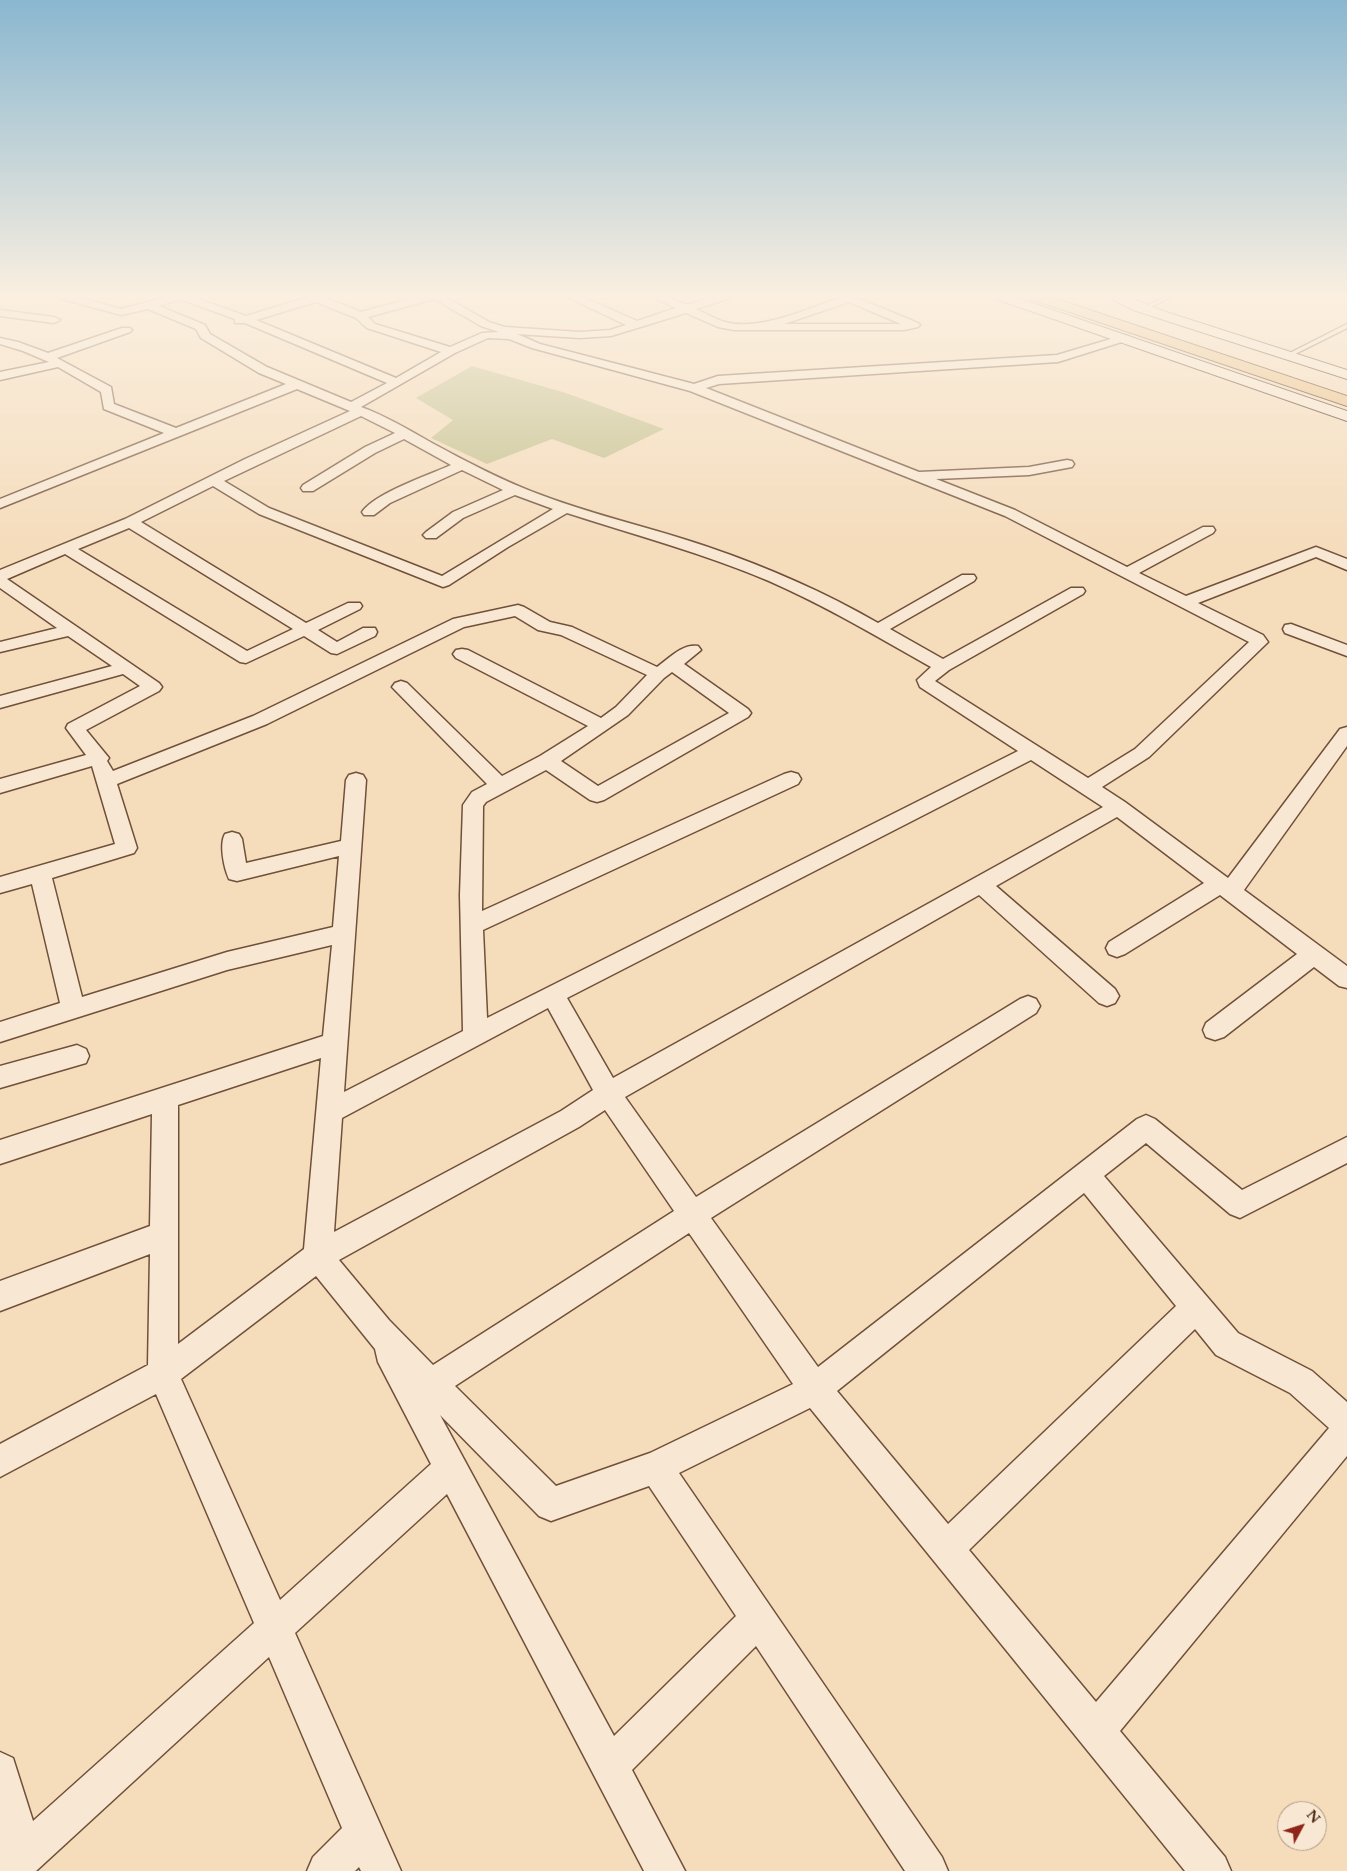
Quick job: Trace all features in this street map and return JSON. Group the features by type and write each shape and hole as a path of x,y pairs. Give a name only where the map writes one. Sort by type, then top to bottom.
{"highway":[{"path":"1295,383 1347,401"},
{"path":"1330,383 1347,389"}],"main road":[{"path":"1254,383 1347,416"}],"street":[{"path":"94,383 106,390 108,406 121,413 177,433"},
{"path":"0,576 130,522 356,409 397,383"},
{"path":"678,383 918,475 1010,513 1258,639 1259,642 1142,753 1088,787"},
{"path":"694,388 708,383"},
{"path":"0,504 296,384 356,409 406,433 462,465 515,490 564,509 710,553 822,599 943,666"},
{"path":"308,488 370,450 406,433"},
{"path":"918,475 1030,471 1068,464"},
{"path":"370,512 384,500 462,465"},
{"path":"213,480 264,511 443,582 503,544 564,509"},
{"path":"431,535 458,515 515,490"},
{"path":"130,522 338,649 369,632"},
{"path":"1128,573 1208,530"},
{"path":"67,549 246,658 354,606"},
{"path":"1185,602 1316,552 1347,565"},
{"path":"878,630 968,578"},
{"path":"0,885 127,848 99,758 75,728 153,687 71,630 4,588"},
{"path":"1077,591 943,666 926,680 926,683 1118,807 1347,979"},
{"path":"106,781 260,720 459,623 518,610 544,626 674,663 742,713 597,795 547,761"},
{"path":"1291,629 1347,651"},
{"path":"0,647 71,630"},
{"path":"462,654 602,726"},
{"path":"475,1036 472,925 473,805 479,797 547,761 602,726 622,711 674,663"},
{"path":"0,702 126,668"},
{"path":"402,687 500,786"},
{"path":"1117,948 1226,888 1339,756 1347,733"},
{"path":"329,1112 553,994 1033,751"},
{"path":"0,786 99,758"},
{"path":"472,925 792,779"},
{"path":"356,780 318,1256 378,1331 551,1504 656,1467 815,1389 1146,1127 1240,1205 1347,1149"},
{"path":"0,1461 163,1374 318,1256 570,1119 608,1094 1118,807"},
{"path":"232,839 236,872 351,846"},
{"path":"40,873 73,1009"},
{"path":"980,884 1107,996"},
{"path":"0,1032 227,961 344,933"},
{"path":"1215,1030 1314,954"},
{"path":"553,994 608,1094 815,1389 1211,1871"},
{"path":"432,1384 692,1214 1028,1006"},
{"path":"0,1152 335,1043"},
{"path":"0,1077 78,1056"},
{"path":"164,1098 163,1374 381,1871"},
{"path":"1086,1175 1227,1344 1301,1382 1347,1423"},
{"path":"0,1296 164,1235"},
{"path":"946,1549 1196,1307"},
{"path":"378,1331 665,1871"},
{"path":"1096,1731 1347,1431"},
{"path":"656,1467 928,1871"},
{"path":"15,1864 451,1468"},
{"path":"610,1767 758,1619"},
{"path":"0,1771 15,1864"},
{"path":"327,1871 365,1833"}],"shaded area":[{"path":"442,383 532,383 566,393 664,429 604,458 552,439 487,464 431,438 453,420 416,398"}]}
